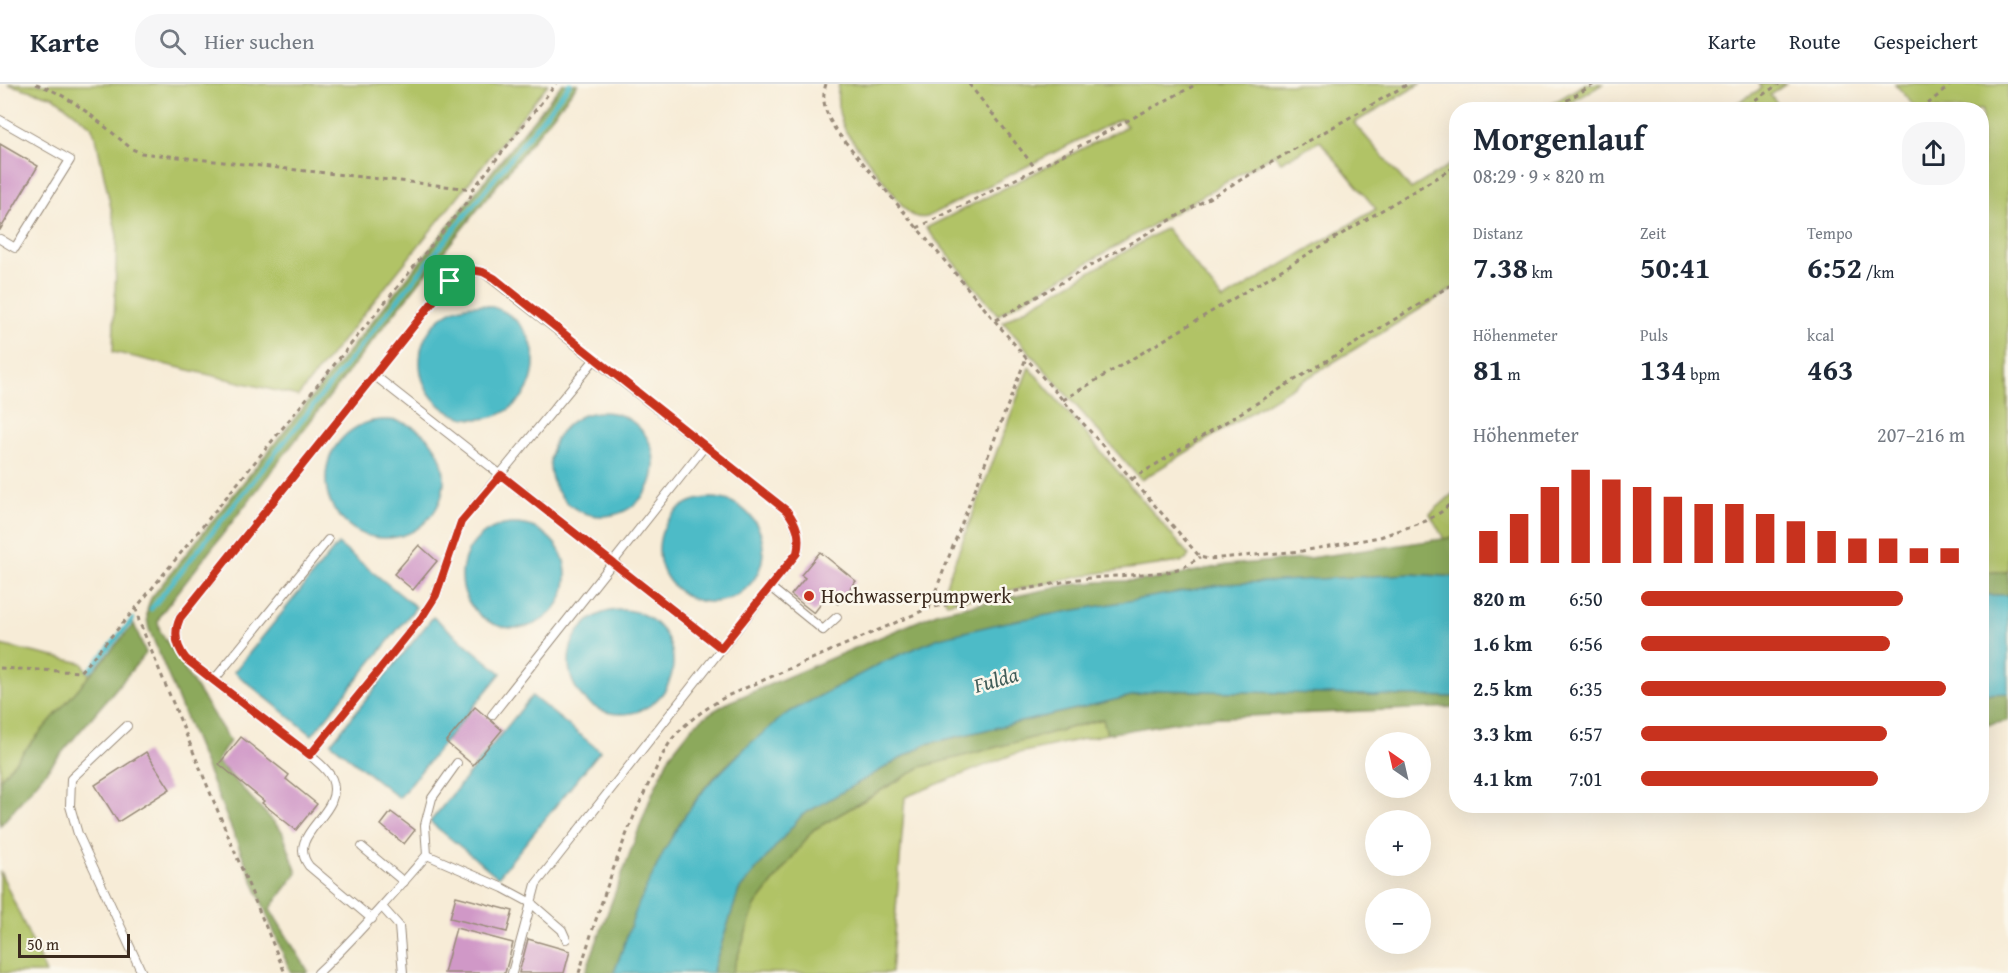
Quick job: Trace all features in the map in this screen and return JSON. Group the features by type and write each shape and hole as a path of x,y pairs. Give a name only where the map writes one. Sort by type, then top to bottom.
{"lane":[{"path":"0,120 70,160 15,248 0,239"},
{"path":"372,919 309,866 302,853 307,836 331,805 334,797 333,780 310,755 186,659 179,650 176,634 180,618 450,281 472,270 483,272 494,278 787,511 794,521 800,540 797,553 536,884 512,973"},
{"path":"310,755 422,617 436,595 461,522 595,359"},
{"path":"374,375 721,648"},
{"path":"492,715 705,446"},
{"path":"214,680 328,540"},
{"path":"770,587 823,630 837,617"},
{"path":"127,726 71,779 70,806 82,844 142,973"},
{"path":"318,973 372,919 427,855 425,825 432,798 457,763"},
{"path":"362,847 404,882"},
{"path":"427,855 503,888 531,903 562,930 566,939"},
{"path":"382,907 399,926 403,973"}],"path":[{"path":"36,84 54,90 74,103 132,149 141,153 473,189"},
{"path":"0,668 80,672 136,608 462,207 473,189 556,84"},
{"path":"826,84 823,94 824,107 837,132 1026,358 1200,557 1208,559 1302,551 1380,537 1426,521 1449,505"},
{"path":"969,84 1036,169"},
{"path":"917,228 1036,169 1197,84"},
{"path":"996,321 1408,84"},
{"path":"1564,102 1594,84"},
{"path":"1753,102 1779,84"},
{"path":"1930,102 1951,84"},
{"path":"1063,400 1449,170"},
{"path":"1132,479 1449,286"},
{"path":"929,608 1026,358"},
{"path":"579,973 593,928 641,801 673,738 697,716 727,696 929,608 1078,579 1168,572 1184,567 1200,557"},
{"path":"136,608 139,621 285,973"}],"green space":[{"path":"7,84 548,84 298,396 113,352 117,236 96,138 91,126 54,97"},
{"path":"562,84 578,84 377,335 161,614 158,621 160,631 230,741 217,761 282,831 297,873 270,909 308,971 291,973 149,629 148,606 151,598"},
{"path":"839,84 1420,84 1354,123 1411,189 1449,165 1449,291 1141,480 1003,322 1166,228 1223,300 1376,209 1320,141 1281,162 1274,154 998,315 926,228 1127,126 1120,119 927,217 917,217 905,209 846,132 841,121 837,97"},
{"path":"1585,84 1603,84 1572,102 1555,102"},
{"path":"1759,84 1786,84 1770,95 1776,102 1739,102 1762,88"},
{"path":"1895,84 2008,84 2008,572 1989,572 1989,102 1911,102"},
{"path":"1029,367 1189,555 1186,560 1180,562 1098,573 947,603 942,595"},
{"path":"1449,497 1449,538 1444,539 1430,514"},
{"path":"1449,538 1449,577 1410,574 746,747 704,789 675,832 641,901 614,973 585,973 652,794 670,755 693,726 729,702 939,612 1068,585 1152,580 1226,565 1302,559"},
{"path":"1989,572 2008,572 2008,595 1989,595"},
{"path":"134,624 146,653 0,826 0,779"},
{"path":"0,645 82,663 90,676 0,779"},
{"path":"1157,690 1449,697 1449,707 1200,718 1107,734 1103,719 921,767 813,830 755,906 732,973 712,973 739,890 802,815 926,744"},
{"path":"2008,693 2008,721 1989,725 1989,694"},
{"path":"1104,719 1107,734 1014,754 905,797 891,973 732,973 755,906 813,830 921,767"},
{"path":"0,871 46,973 0,973"}],"water":[{"path":"477,305 499,309 518,321 530,340 534,362 530,384 518,403 499,415 477,419 455,415 436,403 424,384 420,362 424,340 436,321 455,309"},
{"path":"602,412 622,416 639,427 650,444 654,464 650,484 639,501 622,512 602,516 582,512 565,501 554,484 550,464 554,444 565,427 582,416"},
{"path":"385,420 407,425 427,437 439,457 444,479 439,501 427,521 407,533 385,538 363,533 343,521 331,501 326,479 331,457 343,437 363,425"},
{"path":"711,498 731,502 748,513 759,530 763,550 759,570 748,587 731,598 711,602 691,598 674,587 663,570 659,550 663,530 674,513 691,502"},
{"path":"514,524 534,528 551,539 562,556 566,576 562,596 551,613 534,624 514,628 494,624 477,613 466,596 462,576 466,556 477,539 494,528"},
{"path":"338,544 416,607 312,735 234,672"},
{"name":"Fulda","path":"1410,574 1449,577 1449,697 1157,690 926,744 802,815 739,890 712,973 614,973 638,905 665,849 684,817 706,787 746,747 786,714 883,662 939,638 1002,623 1225,584"},
{"path":"1989,595 2008,595 2008,693 1989,694"},
{"path":"621,610 641,614 658,625 669,642 673,662 669,682 658,699 641,710 621,714 601,710 584,699 573,682 569,662 573,642 584,625 601,614"},
{"path":"433,617 501,673 399,798 331,743"},
{"path":"532,696 600,751 498,877 430,822"}],"building":[{"path":"0,144 38,166 0,230"},
{"path":"419,545 437,561 413,590 394,574"},
{"path":"820,552 856,581 838,604 827,596 814,613 791,595 805,578 801,575"},
{"path":"475,707 502,730 473,765 446,742"},
{"path":"241,737 289,775 286,779 317,804 296,830 219,764"},
{"path":"146,752 170,789 118,822 95,785"},
{"path":"391,812 415,830 404,844 381,825"},
{"path":"456,896 513,911 507,932 450,918"},
{"path":"456,928 513,943 505,973 444,973"},
{"path":"528,939 570,951 564,973 519,973"}],"waterway":[{"path":"151,609 570,84"},
{"path":"90,670 133,619"}],"place":[{"name":"Hochwasserpumpwerk","path":"809,596"}],"route":[{"path":"472,270 483,272 494,278 787,511 794,521 800,540 797,553 721,648 501,475 461,522 436,595 422,617 310,755 186,659 176,643 177,625 180,618 450,281 472,270"}]}
